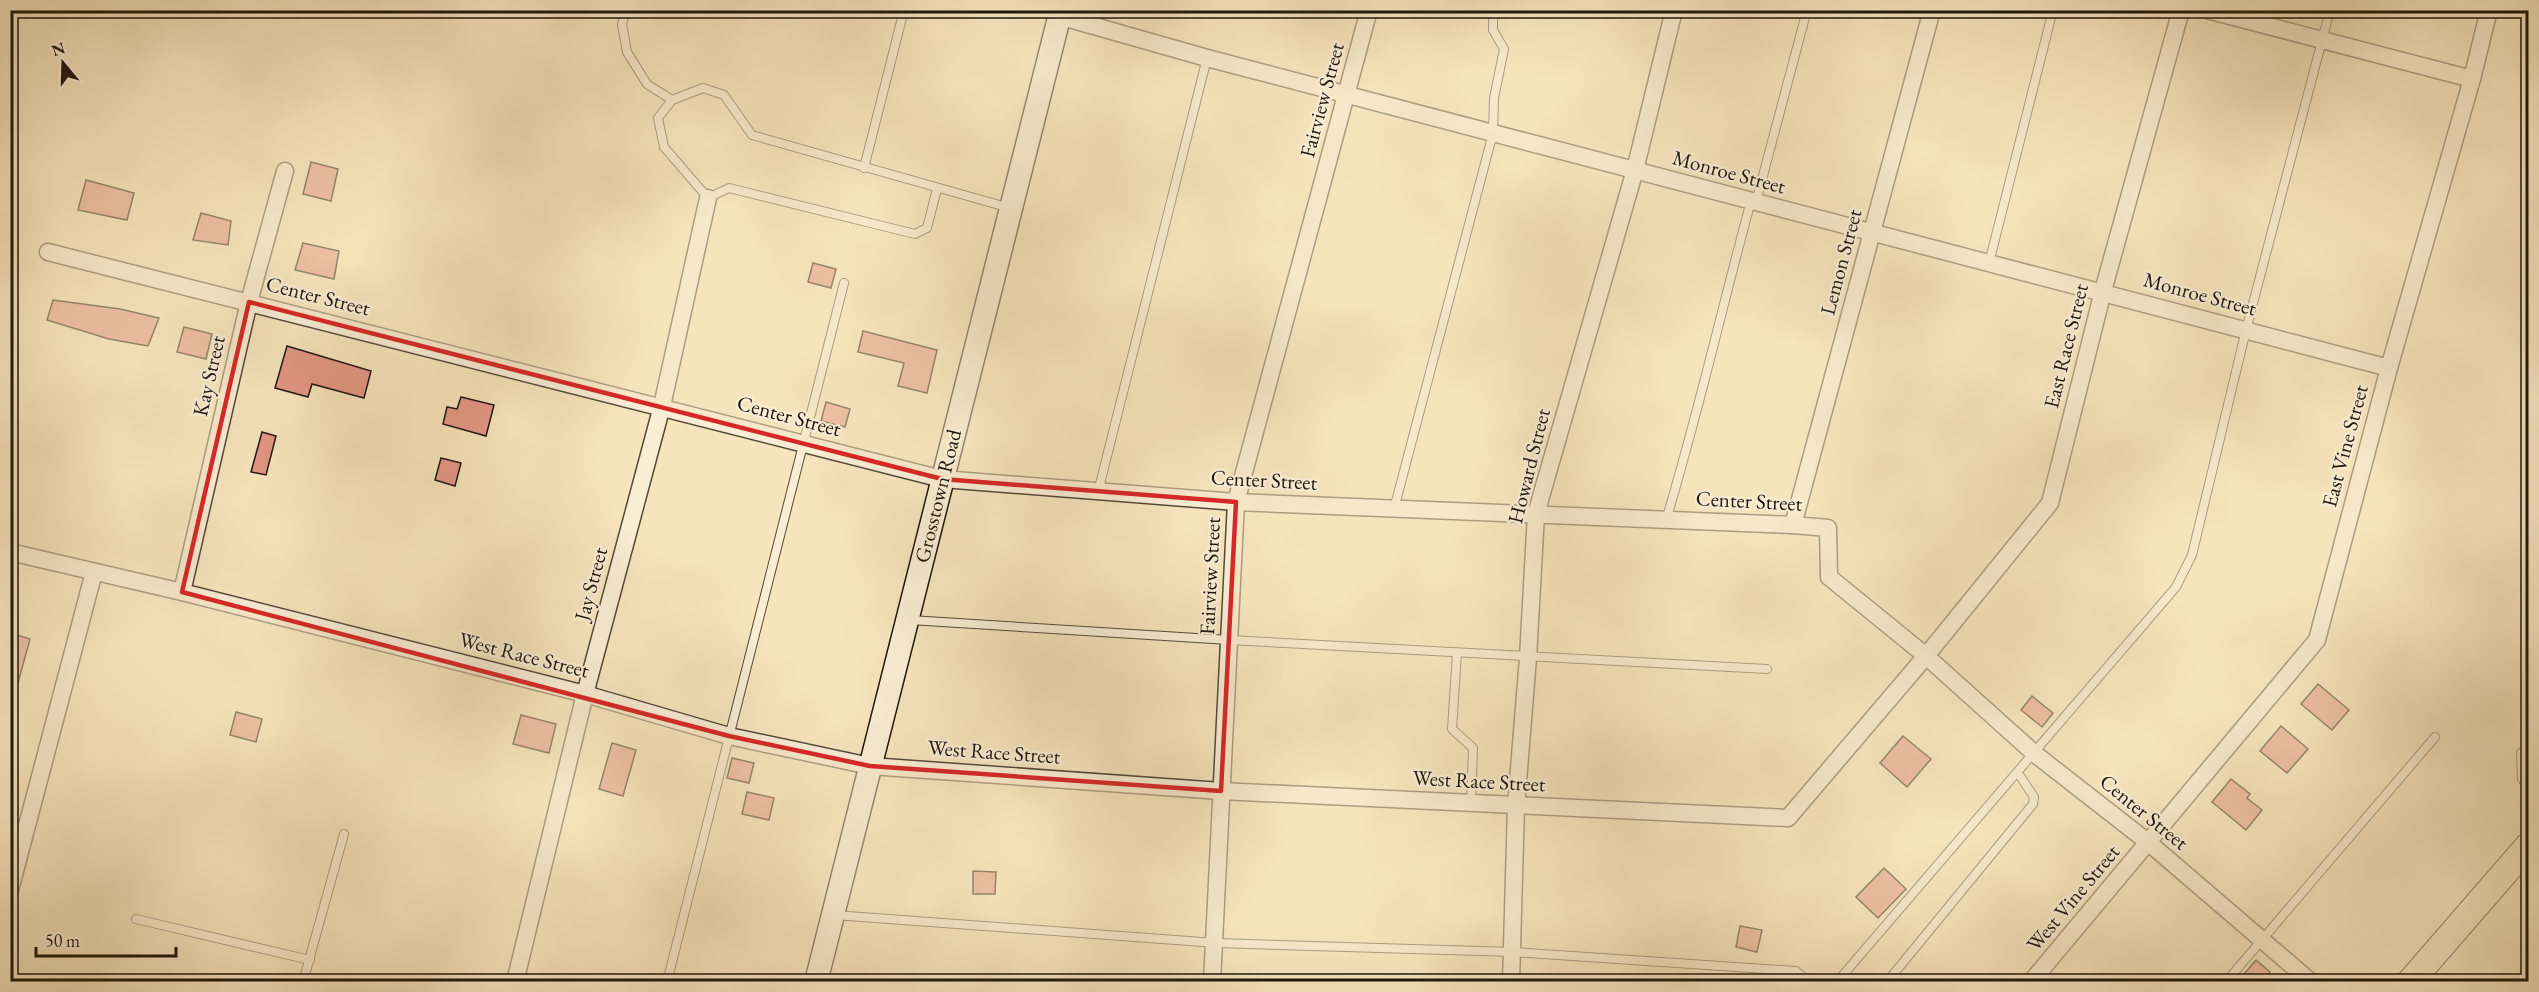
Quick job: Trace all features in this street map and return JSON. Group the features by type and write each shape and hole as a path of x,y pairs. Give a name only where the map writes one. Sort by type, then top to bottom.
{"main road":[{"path":"2410,981 2529,846"}],"street":[{"name":"Fairview Street","path":"1212,981 1216,943 1221,791 1236,502 1369,10"},
{"name":"Howard Street","path":"1511,981 1514,952 1516,806 1536,514 1635,170 1674,10"},
{"name":"Lemon Street","path":"1793,525 1932,10"},
{"name":"East Race Street","path":"1926,656 2050,503 2103,291 2181,10"},
{"path":"2207,10 2472,79"},
{"name":"East Vine Street","path":"2149,843 2317,640 2389,368 2472,79 2488,10"},
{"name":"Monroe Street","path":"1060,13 1206,58 1872,234 2103,291 2389,368"},
{"name":"Grosstown Road","path":"816,981 1060,13"},
{"name":"Kay Street","path":"182,592 249,302 285,171"},
{"name":"Jay Street","path":"515,981 585,694 662,406 708,198"},
{"name":"Center Street","path":"48,252 662,406 942,479 1236,502 1828,528 1829,577 1926,656 2035,754 2149,843 2260,940 2311,981"},
{"name":"West Race Street","path":"10,552 182,592 585,694 729,736 870,766 1221,791 1788,818 1926,656"},
{"path":"10,890 94,572"},
{"name":"West Vine Street","path":"2031,981 2149,843"}],"lane":[{"path":"626,10 622,24 627,52 647,84 672,100"},
{"path":"864,168 904,10"},
{"path":"1394,509 1493,133 1494,98 1504,49 1493,30 1493,10"},
{"path":"1666,520 1687,450 1716,331 1807,10"},
{"path":"1989,263 2053,10"},
{"path":"1837,981 2035,754 2176,587 2192,555 2246,330 2330,10"},
{"path":"1098,493 1206,58"},
{"path":"937,189 927,228 915,234 729,188 708,198 664,147 658,118 672,100 703,88 723,95 752,135 1010,208"},
{"path":"667,981 844,284"},
{"path":"906,620 1767,669"},
{"path":"1457,653 1452,729 1473,748 1471,804"},
{"path":"2226,981 2435,737"},
{"path":"2529,746 2521,753 2522,779 2529,786"},
{"path":"1887,981 2033,804 2034,797 2018,773"},
{"path":"303,981 344,834"},
{"path":"833,915 1216,943 1514,952 1796,971 1809,981"},
{"path":"136,919 310,960"}],"highlighted area":[{"path":"249,302 942,479 1236,502 1221,791 870,766 729,736 182,592"}],"building":[{"path":"311,162 338,169 331,201 303,194"},
{"path":"86,180 134,193 127,220 78,210"},
{"path":"201,213 231,221 228,245 193,240"},
{"path":"303,243 339,251 334,279 295,270"},
{"path":"813,263 836,269 831,288 808,282"},
{"path":"53,300 120,309 159,318 148,346 109,339 47,320"},
{"path":"184,327 212,334 206,359 177,352"},
{"path":"863,331 937,350 927,393 898,386 904,363 858,352"},
{"path":"287,346 371,371 364,398 312,384 308,397 275,388"},
{"path":"461,397 494,405 486,436 443,424 447,407 457,409"},
{"path":"826,402 850,409 845,427 821,421"},
{"path":"262,432 276,436 266,475 251,472"},
{"path":"441,458 461,463 455,486 435,480"},
{"path":"10,633 30,639 15,694 10,693"},
{"path":"2318,684 2349,710 2332,730 2301,704"},
{"path":"2032,696 2053,713 2042,727 2021,710"},
{"path":"236,712 262,719 256,742 230,735"},
{"path":"521,715 556,724 549,753 513,744"},
{"path":"2281,726 2308,749 2287,773 2260,751"},
{"path":"1903,736 1931,759 1907,787 1880,763"},
{"path":"612,743 636,750 623,796 599,789"},
{"path":"732,758 754,763 749,783 727,778"},
{"path":"2231,779 2250,794 2247,798 2262,810 2246,830 2212,802"},
{"path":"747,792 774,798 769,820 742,814"},
{"path":"1884,868 1906,889 1878,918 1856,897"},
{"path":"973,871 996,872 995,894 973,894"},
{"path":"1740,926 1762,930 1757,952 1736,947"},
{"path":"2256,960 2270,972 2262,981 2238,981"}]}
